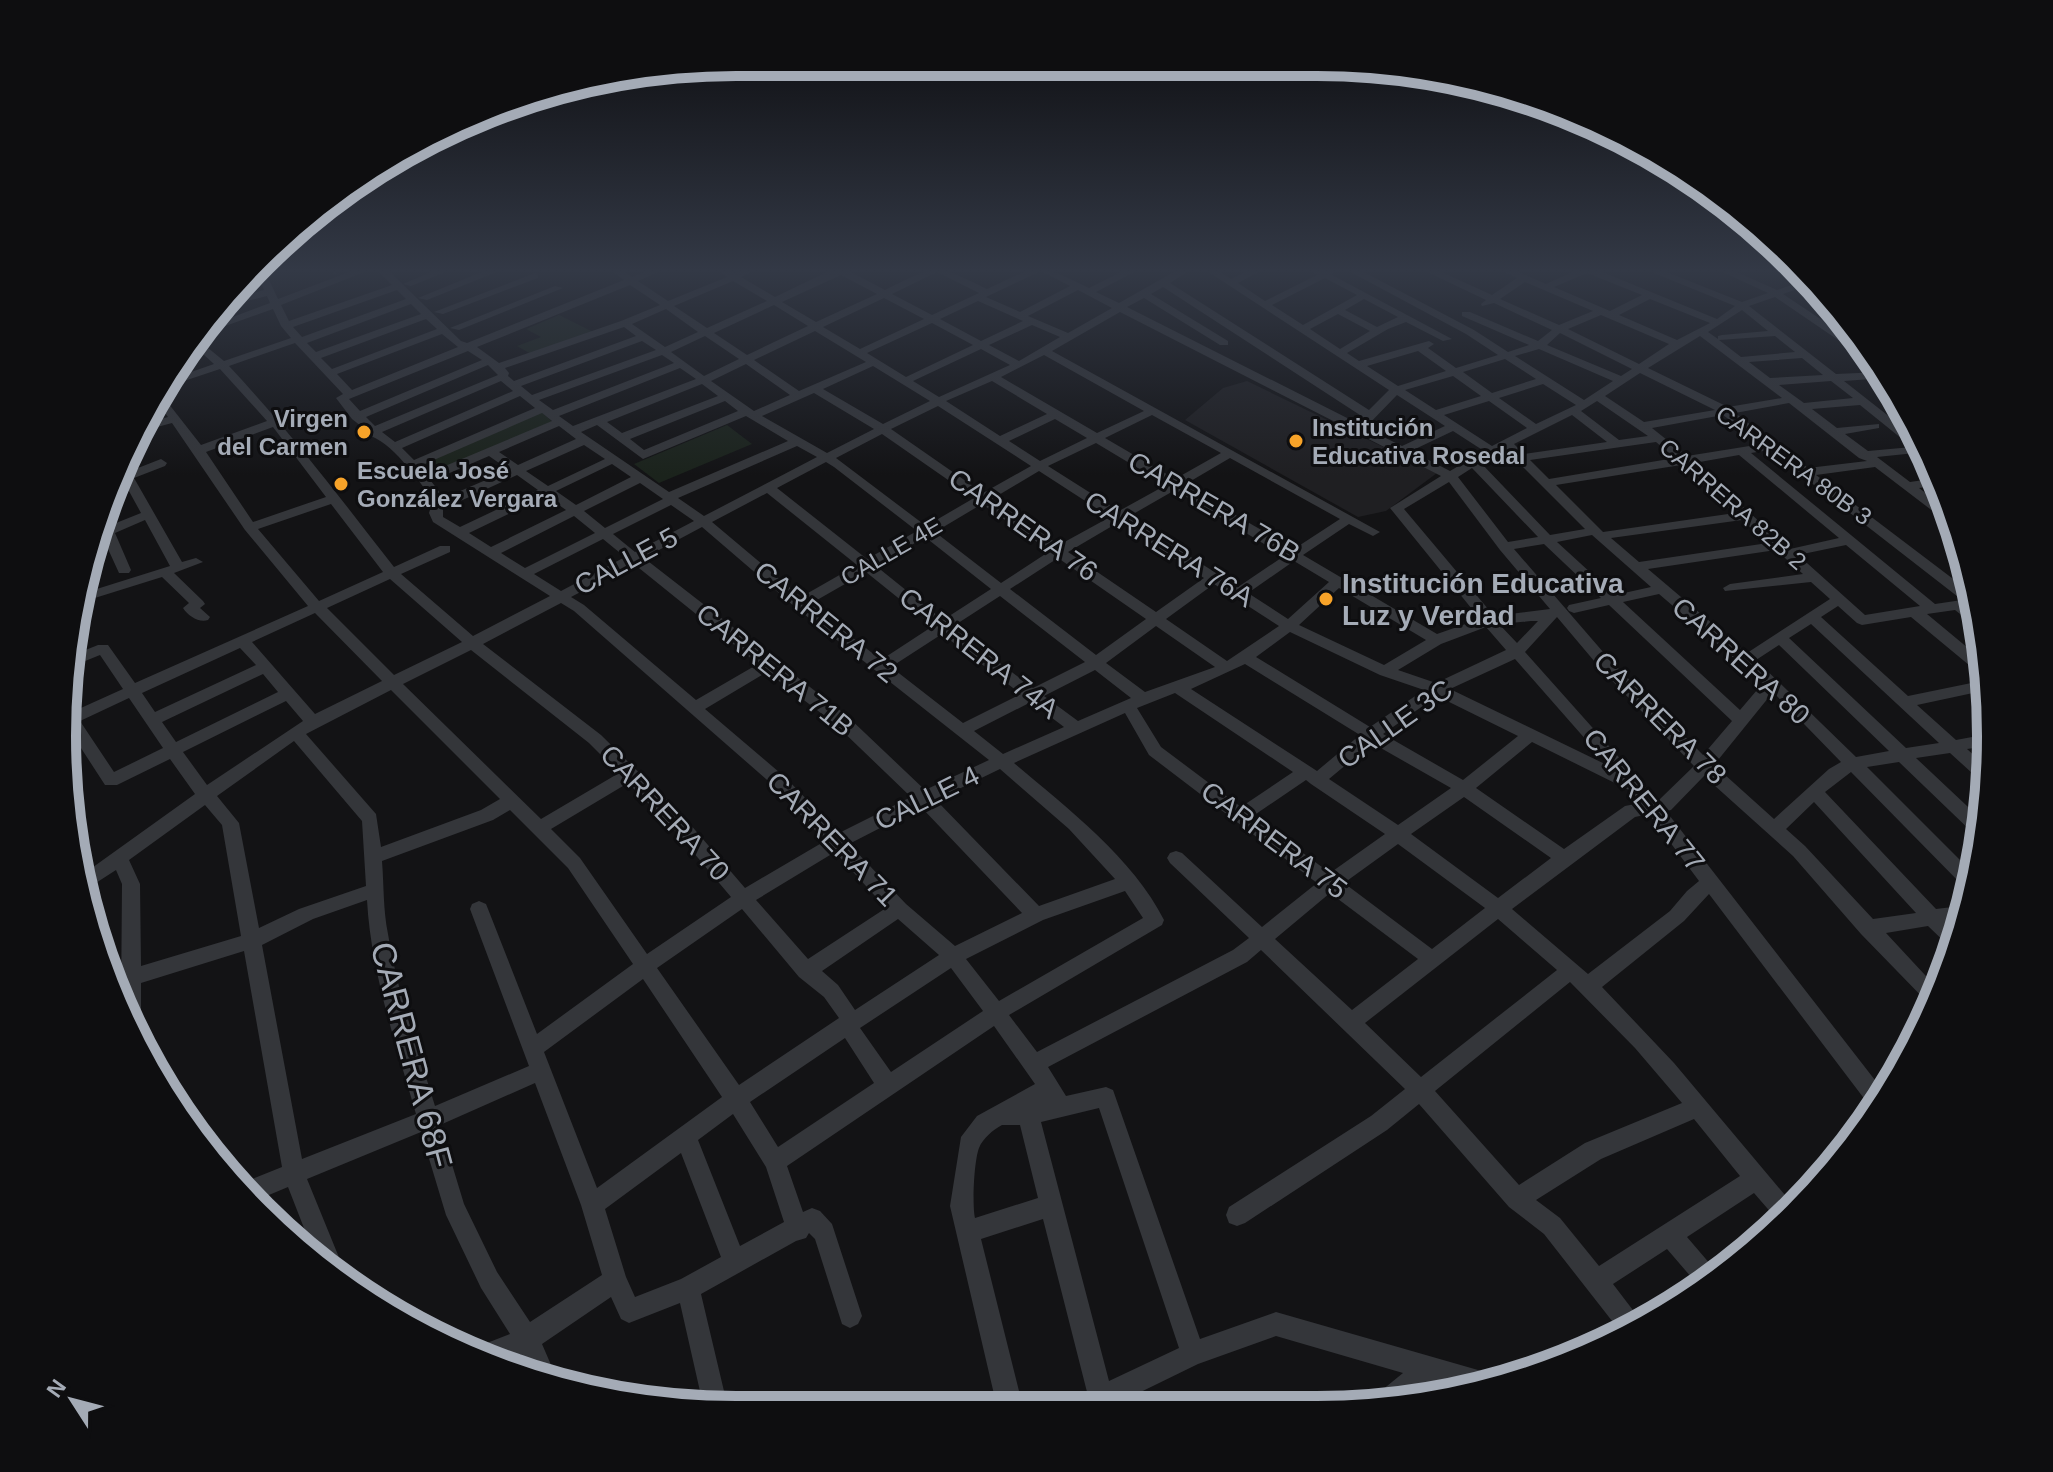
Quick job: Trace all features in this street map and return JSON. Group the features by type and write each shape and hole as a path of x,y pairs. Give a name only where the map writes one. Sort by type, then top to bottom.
{"street":[{"name":"CARRERA 71","path":"296,338 346,396 356,417 393,447 424,479 439,500 435,513 438,519 561,596 605,629 780,782 899,909 953,956 1055,1097"},
{"path":"181,379 305,338"},
{"path":"313,357 367,338"},
{"path":"328,374 426,338"},
{"name":"CARRERA 72","path":"459,338 579,436 703,521 800,604 1001,761 1075,824 1129,882 1155,920 996,1013"},
{"path":"412,465 511,381 552,338"},
{"path":"393,447 596,338"},
{"path":"371,432 640,338"},
{"name":"CARRERA 75","path":"647,338 750,413 826,458 1001,588 1094,664 1136,703 1155,751 1433,960"},
{"path":"356,417 511,381 664,351 694,338"},
{"path":"711,338 799,396"},
{"path":"438,506 519,471 599,421 704,380 793,338"},
{"name":"CARRERA 76A","path":"833,338 938,401 1291,627 1385,671 1436,689 1638,788"},
{"path":"859,353 892,338"},
{"path":"967,338 1019,365"},
{"path":"905,381 999,338"},
{"name":"CALLE 5","path":"92,877 304,727 472,643 768,487 938,401 1019,365 1067,338"},
{"name":"CARRERA 78","path":"1176,338 1205,353 1257,362 1357,430 1451,476 1560,612 1704,766 1799,851 1927,990"},
{"path":"1215,338 1224,343"},
{"path":"1205,353 1234,338"},
{"path":"1243,338 1257,362 1370,416"},
{"path":"1316,338 1492,451"},
{"path":"1340,353 1366,338"},
{"path":"1357,365 1451,338"},
{"path":"1479,338 1544,380 1617,444"},
{"path":"1523,338 1621,380"},
{"path":"1357,430 1395,390 1451,371 1509,357 1540,345 1549,338"},
{"name":"CARRERA 80B 3","path":"1577,338 1723,409 1809,472 1961,592"},
{"path":"1663,338 1677,344"},
{"path":"1451,476 1534,428 1579,408 1690,338"},
{"path":"1709,338 1936,508"},
{"path":"1784,338 1904,434"},
{"path":"1420,347 1534,428"},
{"name":"CARRERA 70","path":"202,348 275,422 391,573 472,643 595,739 631,773 846,1012 849,1018 847,1025 887,1084"},
{"path":"1044,351 1373,532"},
{"path":"1739,360 1804,355"},
{"path":"599,421 643,455 799,396 874,362"},
{"path":"346,396 682,364"},
{"path":"1766,382 1870,376"},
{"name":"CARRERA 76B","path":"993,377 1435,639"},
{"path":"1435,414 1544,380"},
{"path":"424,479 491,452 511,381"},
{"name":"CARRERA 76","path":"816,389 883,429 1061,550 1226,668"},
{"path":"621,438 727,396"},
{"name":"CARRERA 82B 2","path":"1597,396 1659,438 1862,620 1916,613"},
{"path":"1642,426 1723,409 1862,401"},
{"path":"165,405 250,527 317,607 574,863 736,1099 775,1162 798,1230"},
{"name":"CALLE 4E","path":"800,604 1039,466 1152,411"},
{"path":"999,441 1055,414"},
{"path":"154,425 175,418"},
{"path":"199,450 275,422"},
{"path":"1401,451 1455,426"},
{"path":"1833,432 1875,426"},
{"path":"1520,458 1659,438"},
{"path":"523,574 671,500 673,495 795,442"},
{"name":"CARRERA 80","path":"1506,443 1597,534 1772,682 1962,874"},
{"path":"1545,483 1774,446"},
{"path":"1863,455 1912,450"},
{"path":"1741,451 1934,610"},
{"name":"CARRERA 71B","path":"491,452 577,511 840,719 924,799 1036,915"},
{"path":"882,666 1061,550 1230,453"},
{"path":"458,533 614,459"},
{"path":"1473,462 1548,540 1740,719"},
{"path":"129,475 161,463"},
{"path":"1809,472 1874,464"},
{"name":"CARRERA 77","path":"1451,476 1396,508 1497,633 1638,788 1872,1093"},
{"path":"489,553 640,478"},
{"path":"126,483 147,515 172,570 198,604 190,608 203,617"},
{"path":"1906,486 1927,483"},
{"name":"CARRERA 74A","path":"768,487 1077,729"},
{"path":"250,527 336,498"},
{"path":"109,529 147,515"},
{"path":"1505,547 1748,515"},
{"path":"1238,593 1348,519"},
{"path":"107,536 124,570"},
{"path":"1635,567 1849,540"},
{"path":"76,715 445,549"},
{"path":"92,595 196,562"},
{"path":"962,730 1094,664 1214,577"},
{"path":"1730,588 1815,577"},
{"name":"CALLE 4","path":"256,1189 429,1119 535,1060 644,967 745,899 836,844 1001,761 1226,668 1291,627 1339,581"},
{"path":"1385,671 1435,639 1490,621 1560,612 1661,589"},
{"path":"1746,660 1839,599"},
{"path":"1916,613 1963,604"},
{"path":"1958,605 1965,610"},
{"name":"CALLE 3C","path":"1240,816 1311,776 1436,689 1517,652 1560,612"},
{"path":"1916,613 1972,659"},
{"path":"1812,617 1976,767"},
{"path":"1780,638 1971,821"},
{"name":"CARRERA 68F","path":"242,640 286,694 304,727 370,819 378,933 394,1004 454,1207 489,1280 527,1339 539,1366"},
{"path":"81,657 103,648 191,777 227,817 232,829 294,1173 325,1253"},
{"path":"1245,657 1464,788 1564,858"},
{"path":"696,707 768,665"},
{"path":"153,719 263,668"},
{"path":"1351,1022 1564,858 1631,811 1665,805 1704,766 1772,682"},
{"path":"1904,702 1975,687"},
{"path":"1179,688 1398,832 1500,907 1643,1039 1780,1207"},
{"path":"76,729 111,781 286,694"},
{"path":"1034,1064 1240,956 1331,882 1464,788 1530,735"},
{"path":"1774,829 1835,773 1851,764 1977,742"},
{"path":"541,827 631,773"},
{"path":"1815,792 1947,933"},
{"path":"374,857 487,815 512,800"},
{"path":"119,857 131,884 133,977 130,998"},
{"path":"1176,858 1419,1089 1517,1199 1552,1226 1626,1319"},
{"path":"592,1205 736,1099 953,956 1036,915 1129,882"},
{"path":"1588,986 1677,916 1693,896 1711,882"},
{"path":"133,977 251,941 306,914 377,889"},
{"path":"479,909 629,1311 688,1288 798,1230 812,1219 824,1232 850,1316"},
{"path":"806,971 899,909"},
{"path":"1868,928 1953,914"},
{"path":"1237,1215 1379,1123 1571,970"},
{"path":"775,1162 996,1013"},
{"path":"999,1115 1028,1115 1055,1097"},
{"path":"1007,1396 961,1206 969,1144 985,1123 999,1115 1055,1097 1106,1097 1193,1354"},
{"path":"1517,1199 1593,1151 1698,1107"},
{"path":"1028,1115 1051,1205 1092,1396"},
{"path":"686,1138 735,1264"},
{"path":"1597,1281 1757,1178"},
{"path":"968,1232 1051,1205"},
{"path":"1669,1234 1702,1272"},
{"path":"497,1351 527,1339 615,1280"},
{"path":"688,1288 713,1395"},
{"path":"1106,1396 1193,1354 1276,1324 1466,1379"},
{"path":"1402,1390 1427,1369"}],"shaded area":[{"path":"539,338 577,338 531,354 517,346"},
{"name":"Institución Educativa Rosedal","path":"1247,381 1437,473 1386,511 1358,517 1185,420 1223,388"},
{"path":"541,412 554,423 425,478 415,466"},
{"path":"727,425 752,444 659,483 634,464"}],"place":[{"name":"Virgen del Carmen","path":"364,432"},
{"name":"Institución Educativa Rosedal","path":"1296,441"},
{"name":"Escuela José González Vergara","path":"341,484"},
{"name":"Institución Educativa Luz y Verdad","path":"1326,599"}]}
